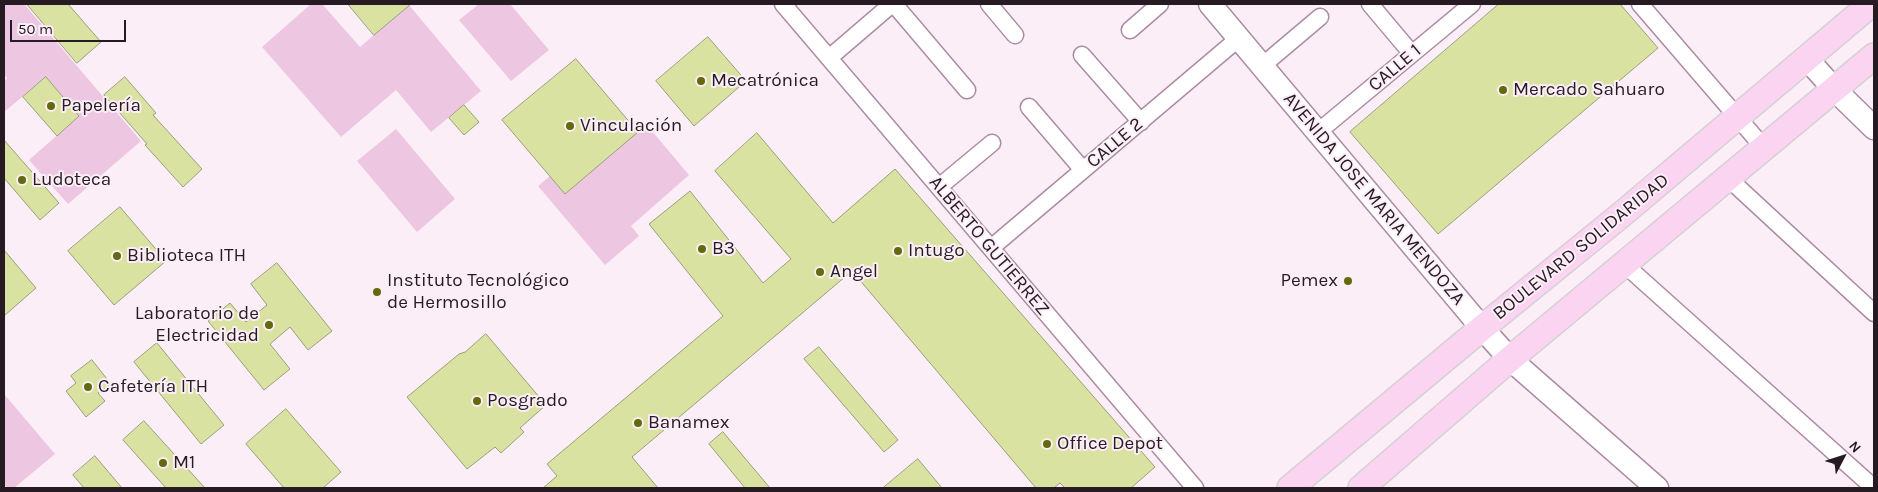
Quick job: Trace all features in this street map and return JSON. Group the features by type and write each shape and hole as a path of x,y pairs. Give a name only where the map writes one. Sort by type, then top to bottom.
{"main road":[{"name":"BOULEVARD SOLIDARIDAD","path":"1290,488 1621,215 1871,4"},
{"path":"1360,488 1510,359 1874,56"}],"street":[{"name":"ALBERTO GUTIERREZ","path":"784,4 1195,488"},
{"path":"829,58 893,4 967,90"},
{"path":"989,4 1015,35"},
{"path":"1130,30 1160,4"},
{"name":"AVENIDA JOSE MARIA MENDOZA","path":"1210,4 1510,359 1657,488"},
{"path":"1370,4 1412,54"},
{"name":"CALLE 1","path":"1318,132 1472,4"},
{"path":"1640,4 1764,148"},
{"path":"1262,66 1320,17"},
{"name":"CALLE 2","path":"991,248 1240,38"},
{"path":"1082,55 1141,122"},
{"path":"1807,58 1834,90 1874,128"},
{"path":"1029,107 1083,170"},
{"path":"939,187 992,143"},
{"path":"1728,178 1874,313"},
{"path":"1624,264 1874,488"}],"shaded area":[{"path":"4,4 24,4 141,141 68,204 29,160 79,116 46,77 4,112 4,82 7,78 4,75"},
{"path":"311,4 322,4 360,47 409,5 481,91 431,132 396,90 341,137 262,47"},
{"path":"479,4 510,4 549,50 511,81 459,20"},
{"path":"646,124 689,175 631,226 639,236 605,265 538,186 550,176 565,194"},
{"path":"396,129 455,199 417,232 357,161"},
{"path":"4,394 55,454 14,488 7,488 4,484"}],"building":[{"path":"27,4 68,4 101,42 77,63"},
{"path":"348,4 411,4 374,35"},
{"name":"Mercado Sahuaro","path":"1499,4 1620,4 1658,48 1438,234 1350,132"},
{"name":"Mecatrónica","path":"708,37 746,81 694,126 656,81"},
{"name":"Vinculación","path":"576,59 638,132 565,194 502,120"},
{"name":"Papelería","path":"46,77 79,116 57,136 23,97"},
{"path":"125,77 156,113 153,115 202,169 183,187 104,95"},
{"path":"464,105 479,122 464,135 449,118"},
{"path":"757,133 833,223 895,169 1155,467 1131,488 1065,488 1060,483 1054,488 1036,488 852,271 632,457 658,488 543,488 557,476 547,464 723,316 649,224 690,191 763,283 791,259 715,171"},
{"name":"Ludoteca","path":"4,140 59,203 40,220 4,178"},
{"name":"Biblioteca ITH","path":"120,207 166,261 114,305 68,251"},
{"path":"4,250 36,288 4,316"},
{"name":"Laboratorio de Electricidad","path":"277,263 332,331 308,350 290,327 270,344 290,369 264,390 208,321 230,303 246,322 267,305 251,284"},
{"name":"Posgrado","path":"486,334 546,405 520,428 524,432 501,453 495,447 467,469 407,397"},
{"path":"157,343 224,425 201,444 134,362"},
{"path":"819,347 898,440 884,452 804,359"},
{"name":"Cafetería ITH","path":"92,360 111,384 98,393 105,401 86,417 66,391 76,383 71,376"},
{"path":"286,409 341,472 323,488 284,488 246,444"},
{"name":"M1","path":"144,421 205,488 166,488 123,440"},
{"path":"723,432 770,488 745,488 709,444"},
{"path":"95,456 122,488 84,488 73,475"},
{"path":"918,459 942,488 883,488"}],"place":[{"name":"Mecatrónica","path":"701,81"},
{"name":"Mercado Sahuaro","path":"1503,90"},
{"name":"Papelería","path":"51,106"},
{"name":"Vinculación","path":"570,126"},
{"name":"Ludoteca","path":"22,180"},
{"name":"B3","path":"702,249"},
{"name":"Intugo","path":"898,251"},
{"name":"Biblioteca ITH","path":"117,256"},
{"name":"Angel","path":"820,272"},
{"name":"Pemex","path":"1348,281"},
{"name":"Instituto Tecnológico de Hermosillo","path":"377,292"},
{"name":"Laboratorio de Electricidad","path":"269,325"},
{"name":"Cafetería ITH","path":"88,387"},
{"name":"Posgrado","path":"477,401"},
{"name":"Banamex","path":"638,423"},
{"name":"Office Depot","path":"1047,444"},
{"name":"M1","path":"163,463"}]}
